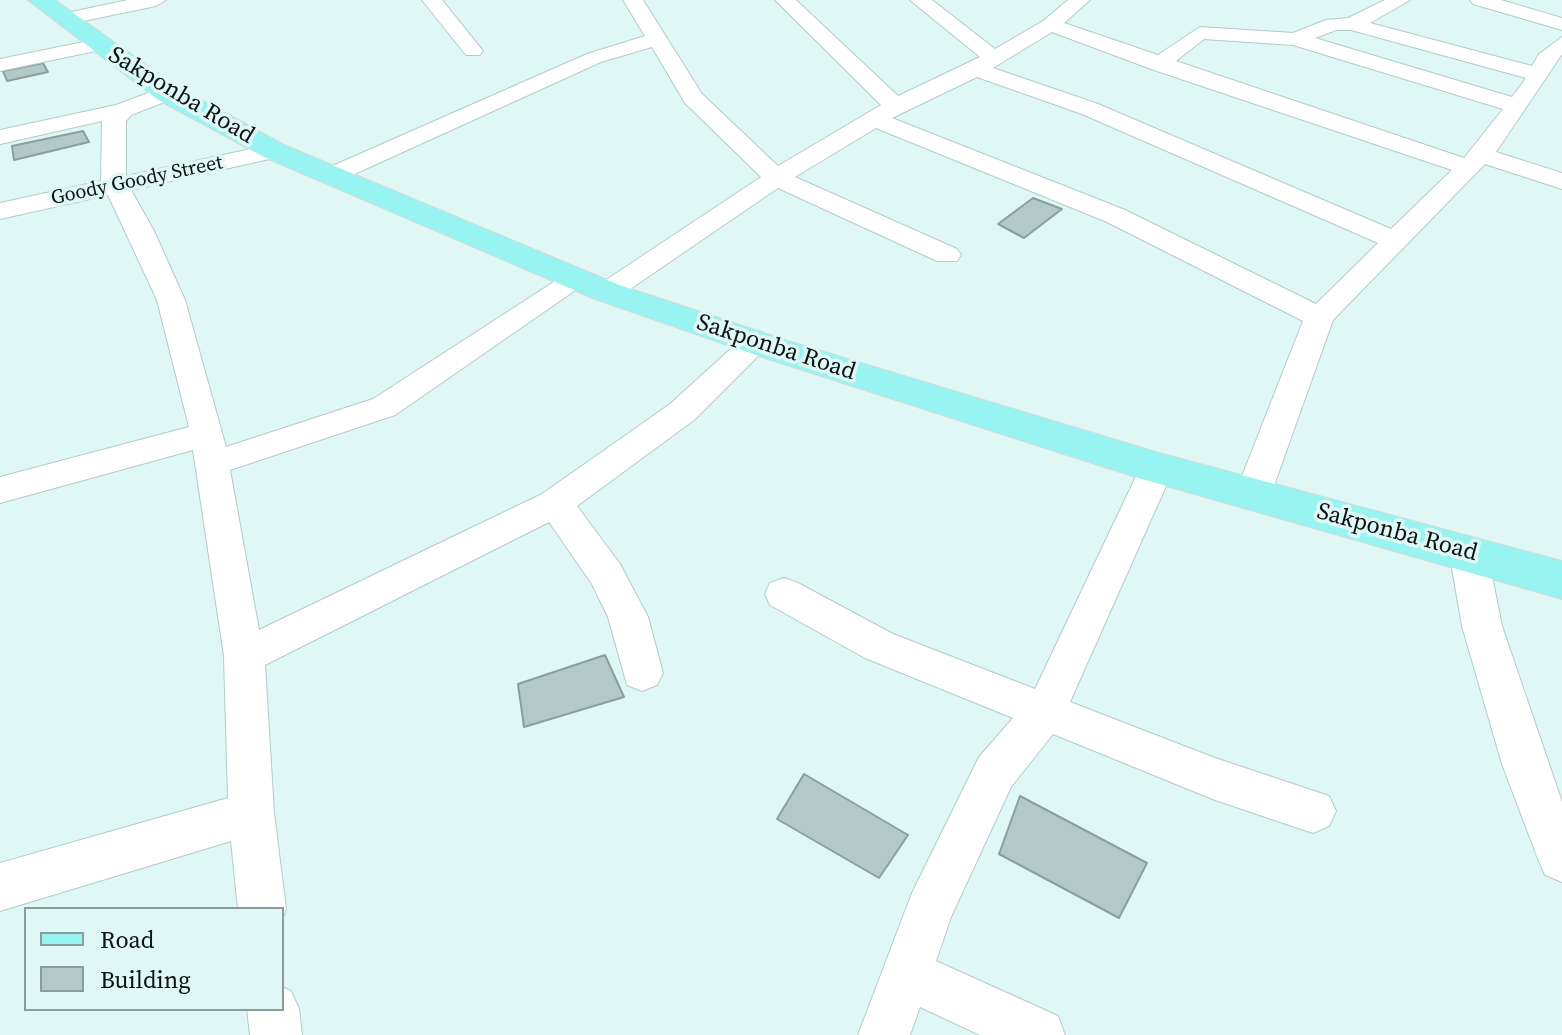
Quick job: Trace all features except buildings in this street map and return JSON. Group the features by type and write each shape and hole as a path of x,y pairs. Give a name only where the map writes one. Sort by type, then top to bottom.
{"main road":[{"name":"Sakponba Road","path":"52,10 167,93 274,151 591,286 756,343 1157,468 1468,551 1562,580"}],"street":[{"path":"52,10 156,0"},
{"path":"432,0 473,51"},
{"path":"633,0 693,98 776,178 947,255"},
{"path":"785,0 886,113 1116,216 1319,317"},
{"path":"920,0 985,63 1396,241"},
{"path":"1352,24 1400,0"},
{"path":"1480,0 1562,24"},
{"path":"0,490 209,449 384,407 886,113 985,63 1050,25 1076,1"},
{"path":"1295,39 1333,24 1352,24 1544,74"},
{"path":"1050,25 1159,64 1473,161 1562,181"},
{"path":"1159,64 1200,33 1295,39 1544,74"},
{"path":"330,176 594,58 657,39"},
{"path":"0,65 98,45"},
{"path":"1253,494 1319,317 1473,161 1544,74"},
{"path":"0,137 123,110 167,93"},
{"path":"123,110 114,120 114,183 141,231 171,300 209,449 244,656 251,813 262,907"},
{"name":"Goody Goody Street","path":"0,211 114,183 274,151"},
{"path":"244,656 555,503 682,412 756,343"},
{"path":"884,1035 929,910 995,772 1045,712 1157,468"},
{"path":"555,503 607,575 628,617 642,673"},
{"path":"1468,551 1482,626 1524,764 1562,859"},
{"path":"784,594 879,646 1215,779 1313,811"},
{"path":"0,887 251,813"},
{"path":"906,974 1039,1035"},
{"path":"273,1011 276,1035"}]}
